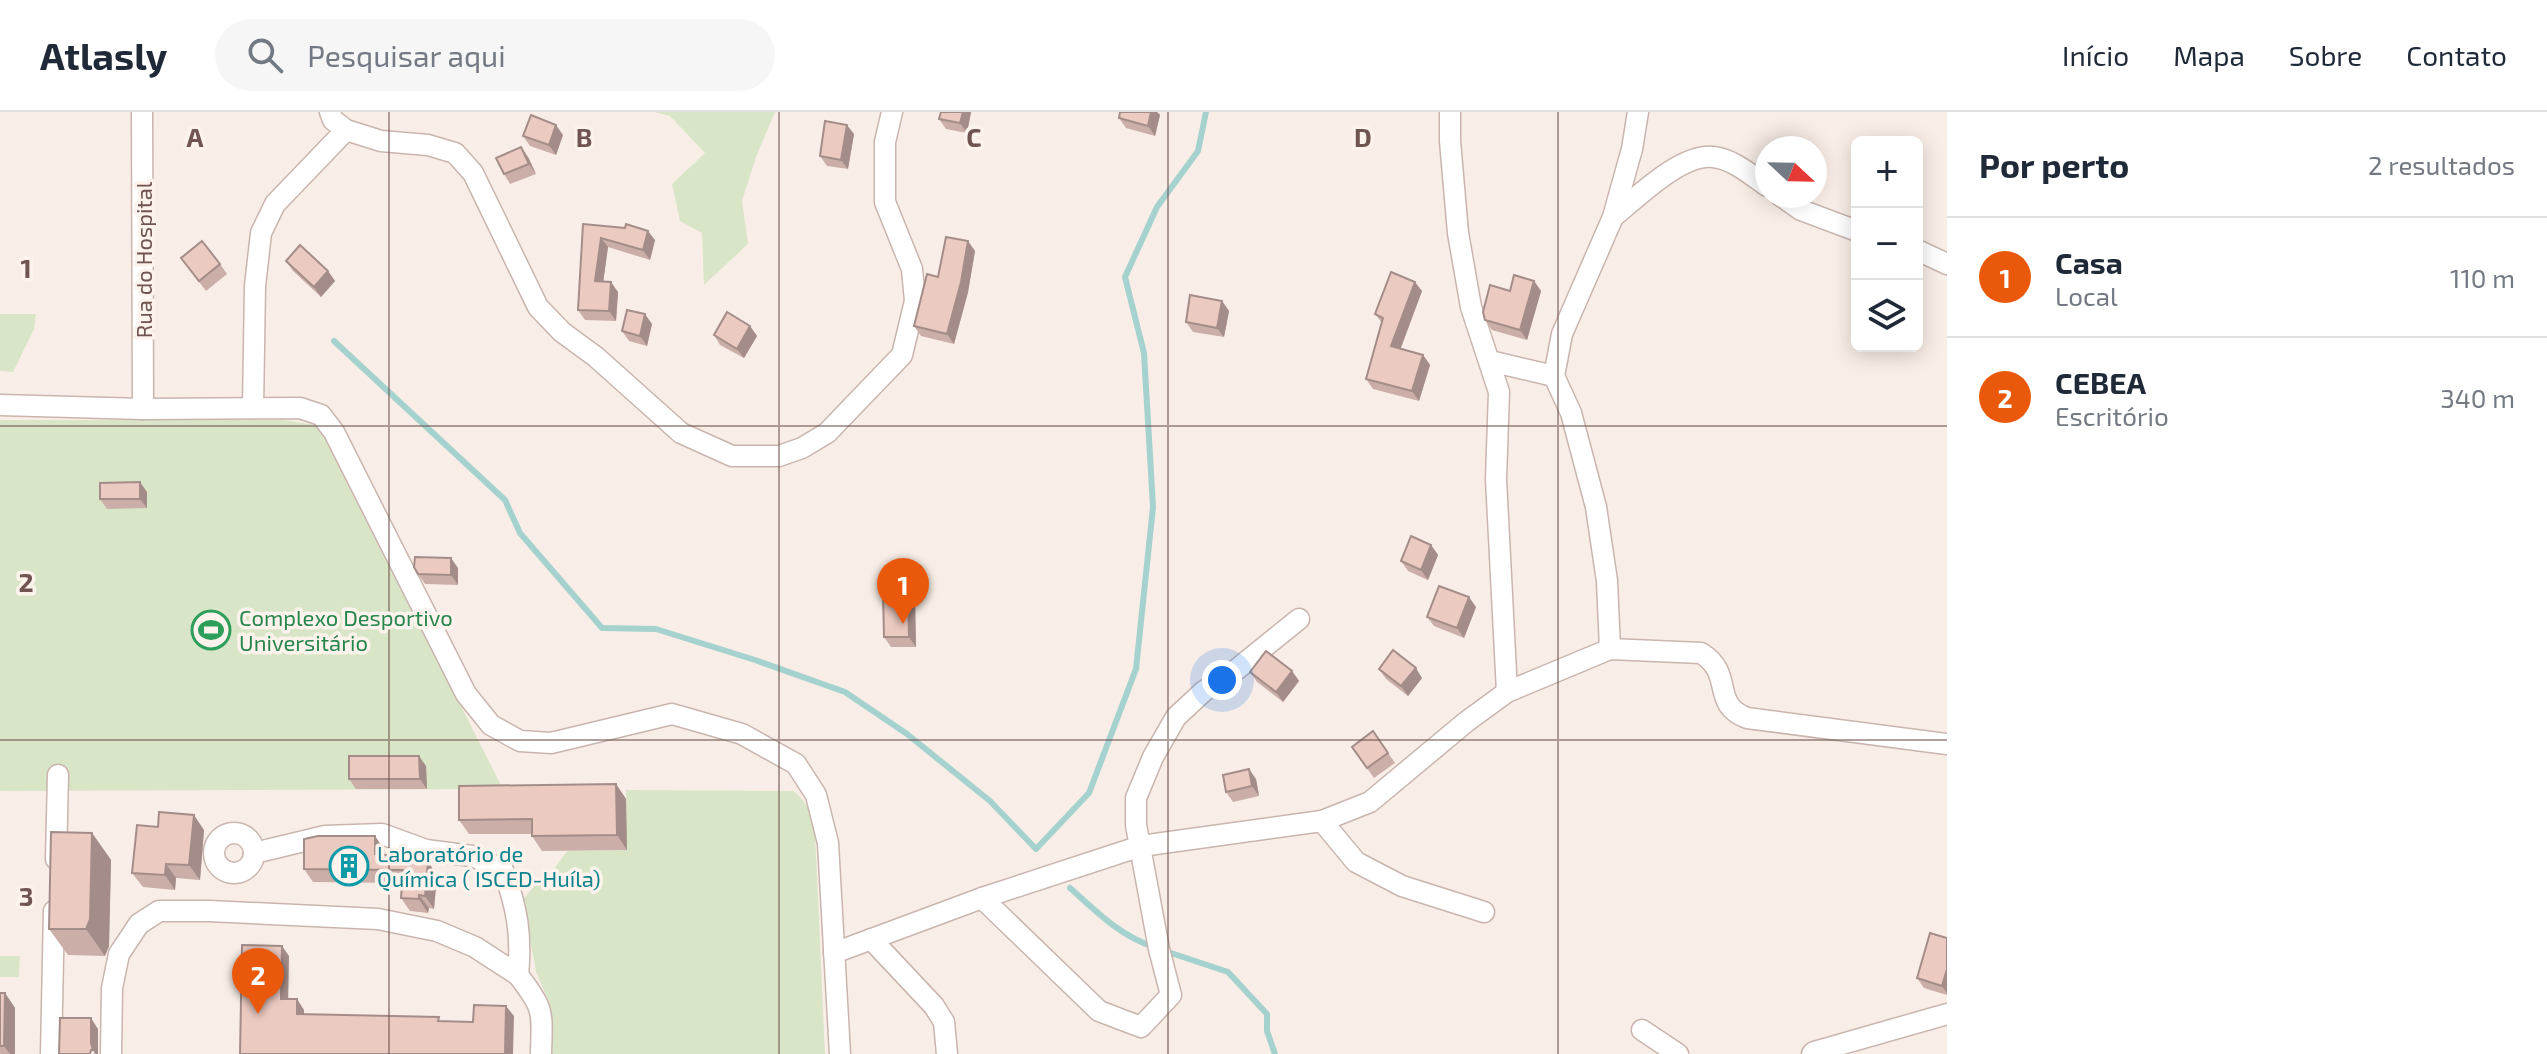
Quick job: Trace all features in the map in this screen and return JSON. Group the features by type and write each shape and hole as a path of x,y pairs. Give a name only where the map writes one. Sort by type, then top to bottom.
{"street":[{"name":"Rua do Hospital","path":"142,112 143,409"},
{"path":"330,112 333,120 346,130 381,141 428,145 455,153 473,173 538,307 562,332 596,357 681,433 732,456 779,456 802,448 827,433 902,355 915,301 912,269 885,202 885,142 892,112"},
{"path":"1450,112 1458,233 1471,307 1499,392 1496,479 1507,692"},
{"path":"1610,649 1607,581 1596,507 1571,413 1554,376 1562,334 1613,217 1632,149 1638,112"},
{"path":"253,408 255,286 261,233 275,204 346,130"},
{"path":"1613,217 1670,172 1692,159 1713,157 1734,163 1755,178"},
{"path":"1798,208 1851,229"},
{"path":"1923,253 1947,264"},
{"path":"1490,361 1554,376"},
{"path":"0,405 143,409 300,408 321,415 334,432 466,694 491,725 520,741 551,743 672,714 742,734 796,764 816,795 828,843 840,1054"},
{"path":"982,898 1099,1011 1141,1027 1171,995 1159,949 1136,825 1136,798 1153,757 1176,717 1204,691 1236,670 1299,619"},
{"path":"834,953 982,898 1141,846 1322,821 1370,802 1507,692 1610,649 1701,653 1713,660 1719,671 1728,707 1747,718 1947,744"},
{"path":"51,1054 58,775"},
{"path":"1322,821 1356,862 1402,886 1484,912"},
{"path":"254,853 325,836 382,834 426,850 472,856 503,870 515,899 521,947 518,975"},
{"path":"111,1054 112,988 119,954 139,924 159,911 378,919 437,931 475,947 518,975 538,1000 542,1013 541,1054"},
{"path":"871,939 934,1006 944,1022 947,1054"},
{"path":"1812,1054 1947,1014"},
{"path":"1642,1030 1678,1054"}],"green space":[{"path":"654,112 775,112 742,201 748,244 704,285 702,233 680,221 672,184 705,153 670,116"},
{"path":"0,314 36,314 34,329 13,372 0,371"},
{"name":"Complexo Desportivo Universitário","path":"0,420 284,420 315,425 323,434 503,789 0,791"},
{"path":"626,790 793,791 802,800 815,832 825,1054 552,1054 549,1002 536,972 523,900 534,886 551,873 567,851 627,850"},
{"path":"0,956 20,956 19,977 0,977"}],"building":[{"path":"941,112 963,112 960,123 939,119"},
{"path":"1120,112 1151,112 1148,126 1119,118"},
{"path":"531,115 556,125 549,145 523,136"},
{"path":"825,121 847,125 841,160 820,156"},
{"path":"521,147 529,164 504,174 496,158"},
{"path":"583,224 625,228 626,224 648,231 643,250 601,238 595,281 611,282 609,311 578,310"},
{"path":"946,237 968,241 947,334 914,326 927,274 938,277"},
{"path":"202,241 220,264 199,281 181,258"},
{"path":"300,245 328,271 314,287 286,261"},
{"path":"1391,272 1415,282 1391,346 1423,355 1412,391 1366,379 1383,318 1375,314"},
{"path":"1514,275 1534,281 1520,330 1485,320 1483,312 1490,285 1510,291"},
{"path":"1190,295 1222,301 1217,328 1186,322"},
{"path":"627,310 645,314 640,336 622,331"},
{"path":"727,312 750,326 737,349 714,335"},
{"path":"140,482 140,499 100,499 100,483"},
{"path":"1411,536 1431,545 1421,570 1401,561"},
{"path":"415,557 451,558 451,575 418,574 414,567"},
{"path":"1439,586 1469,597 1457,628 1427,617"},
{"path":"908,590 909,637 884,637 883,592"},
{"path":"1393,650 1416,668 1401,686 1379,669"},
{"path":"1266,651 1292,671 1276,692 1250,672"},
{"path":"1373,731 1388,753 1367,768 1352,747"},
{"path":"349,756 419,756 420,779 349,779"},
{"path":"1249,769 1252,786 1226,792 1223,775"},
{"path":"616,784 617,835 532,836 532,819 459,820 459,786"},
{"path":"159,812 194,815 189,865 166,864 165,875 132,873 137,825 158,827"},
{"path":"51,832 92,833 90,919 86,929 49,929"},
{"path":"318,836 375,836 375,854 425,858 428,862 425,896 419,895 419,899 401,898 403,870 304,869 304,839"},
{"path":"1930,933 1947,938 1947,969 1942,986 1917,978"},
{"path":"242,945 282,946 281,999 297,999 297,1014 439,1017 438,1021 473,1022 474,1005 506,1006 505,1054 240,1054"},
{"path":"0,993 5,993 4,1046 0,1046"},
{"path":"60,1018 91,1018 93,1050 90,1054 59,1054"}],"waterway":[{"path":"334,341 505,500 520,533 602,628 656,629 845,692 907,734 990,801 1036,849 1089,793 1136,669 1153,507 1144,353 1125,277 1157,207 1198,151 1206,112"},
{"path":"1070,888 1120,930 1154,947"},
{"path":"1165,951 1228,972 1267,1014 1267,1031 1275,1054"}],"place":[{"name":"Casa","path":"903,624"},
{"name":"Complexo Desportivo Universitário","path":"211,630"},
{"name":"Laboratório de Química ( ISCED-Huíla)","path":"349,866"},
{"name":"CEBEA","path":"258,1014"}]}
